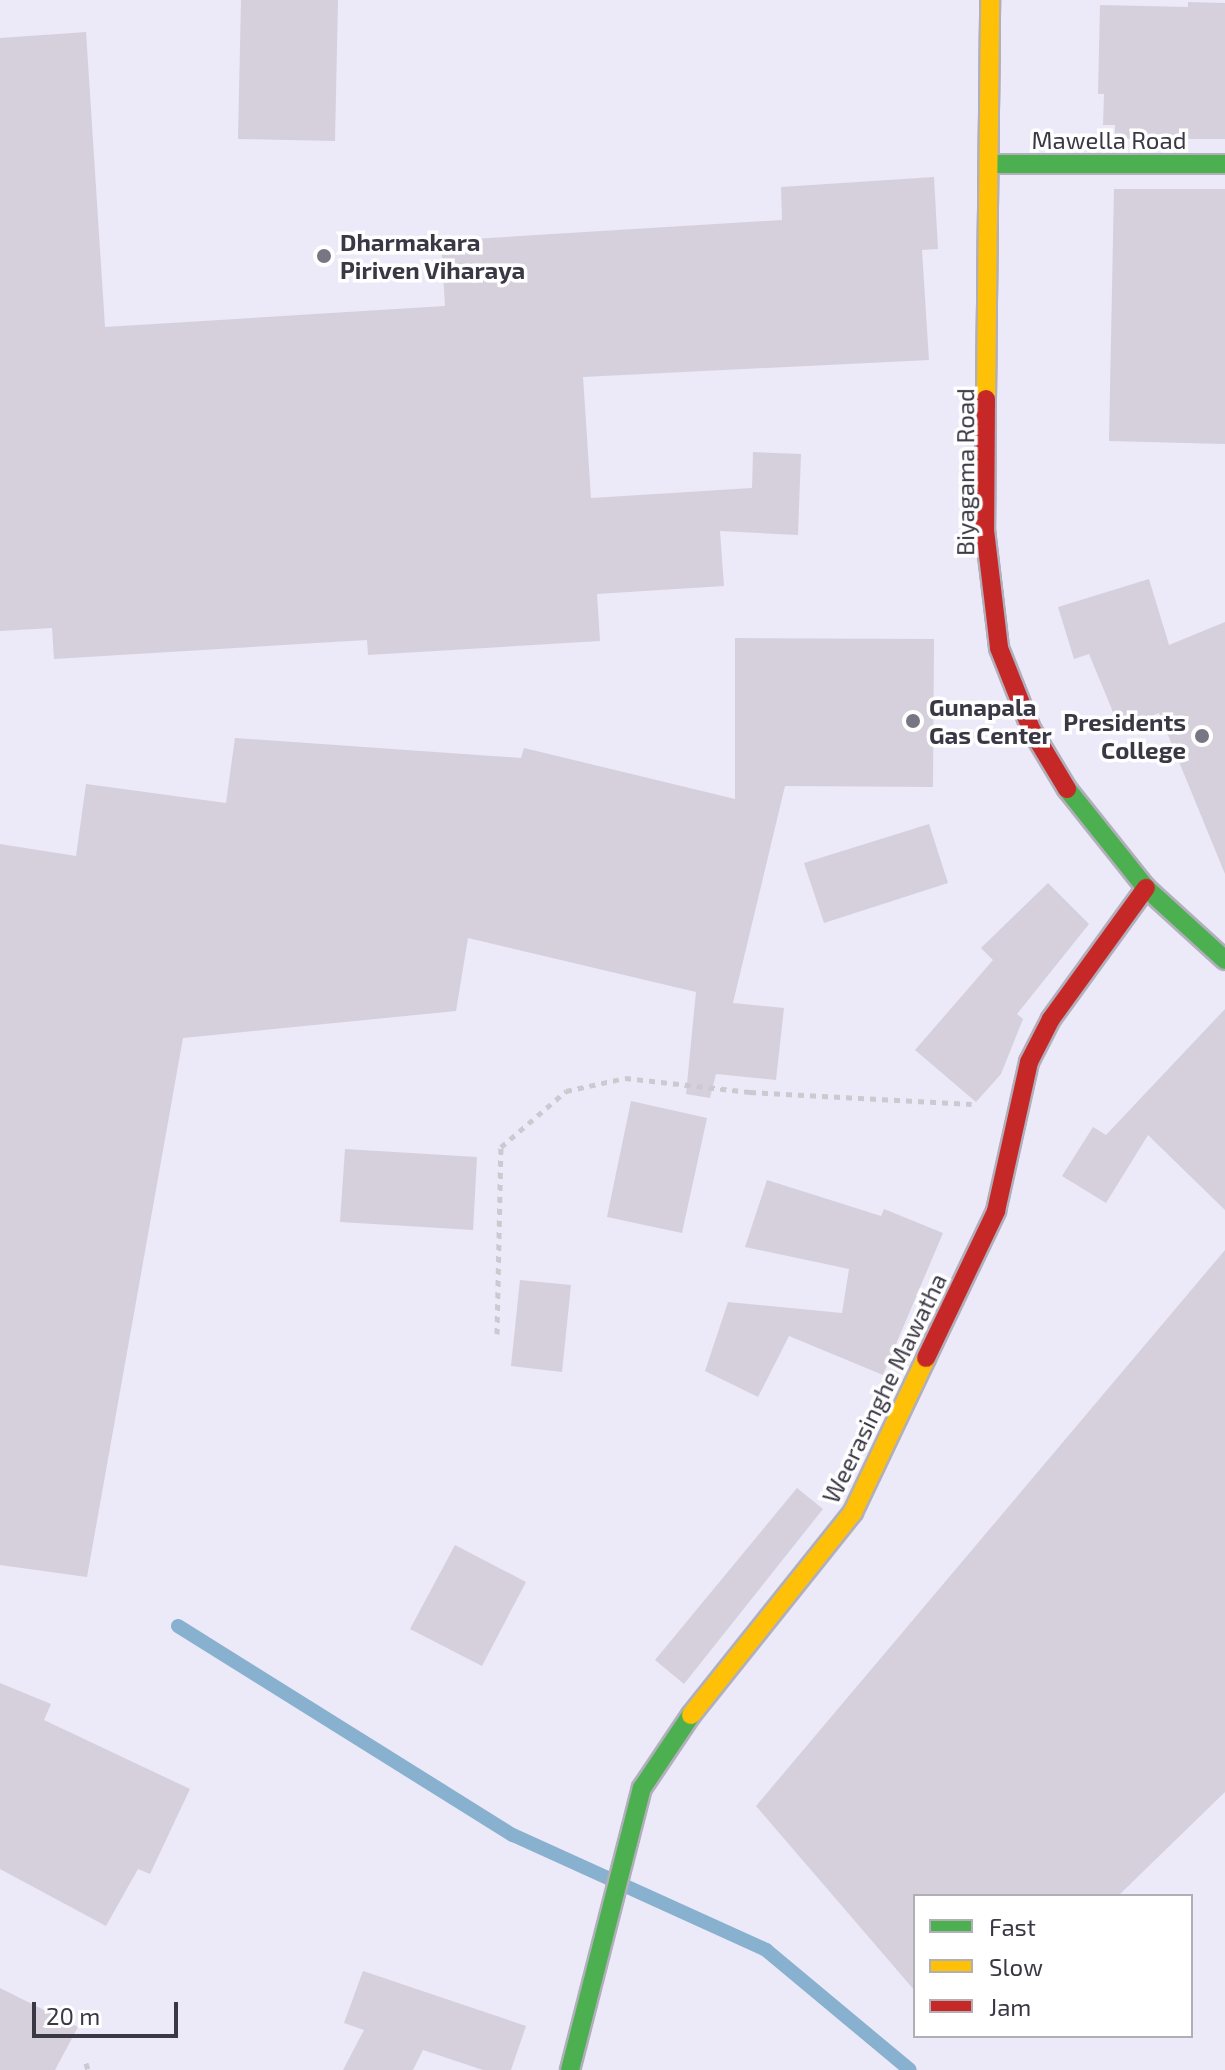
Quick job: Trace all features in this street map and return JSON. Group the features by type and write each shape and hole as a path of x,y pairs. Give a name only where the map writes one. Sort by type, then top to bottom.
{"street":[{"name":"Biyagama Road","path":"990,0 992,164 985,530 999,648 1031,729 1076,804 1146,888 1225,960"},
{"name":"Mawella Road","path":"992,164 1225,164"},
{"name":"Weerasinghe Mawatha","path":"570,2070 584,2027 642,1788 668,1744 853,1512 996,1211 1029,1062 1051,1019 1146,888"}],"path":[{"path":"497,1334 501,1147 566,1091 625,1078 750,1092 1021,1106"}],"building":[{"path":"241,0 338,0 335,141 238,139"},
{"path":"1188,2 1225,3 1225,139 1115,139 1115,125 1103,125 1104,94 1098,94 1100,5 1188,7"},
{"path":"86,32 105,327 445,306 441,241 782,220 781,187 934,177 938,249 922,250 929,360 583,377 591,498 752,488 753,452 801,454 798,535 720,531 724,586 597,594 600,641 368,655 367,640 54,659 52,628 0,631 0,38"},
{"path":"1114,189 1225,189 1225,444 1109,441"},
{"path":"1149,579 1169,645 1225,622 1225,874 1159,713 1120,729 1089,654 1074,659 1058,607"},
{"path":"735,638 934,639 933,787 785,786 733,1003 784,1008 776,1080 716,1074 710,1098 686,1094 696,992 468,938 456,1011 183,1038 87,1577 0,1565 0,844 76,856 86,784 226,803 235,738 521,758 524,748 735,799"},
{"path":"929,824 948,883 824,923 804,863"},
{"path":"1048,883 1089,924 1017,1014 1023,1019 1001,1074 976,1102 915,1050 993,960 981,948"},
{"path":"1225,1009 1225,1210 1148,1135 1106,1203 1062,1176 1093,1127 1106,1135"},
{"path":"631,1101 707,1118 682,1233 607,1217"},
{"path":"345,1149 477,1157 473,1230 340,1222"},
{"path":"767,1180 881,1216 884,1209 943,1233 883,1375 789,1336 758,1397 705,1371 728,1302 842,1313 849,1269 745,1247"},
{"path":"1225,1250 1225,1792 1120,1894 913,1894 913,1989 756,1806"},
{"path":"520,1280 571,1285 562,1372 511,1366"},
{"path":"797,1488 823,1509 684,1684 655,1660"},
{"path":"455,1545 526,1582 482,1666 410,1629"},
{"path":"0,1683 51,1704 44,1720 190,1789 150,1874 138,1869 106,1926 0,1869"},
{"path":"363,1971 526,2026 511,2070 483,2070 423,2050 413,2070 343,2070 364,2030 344,2023"},
{"path":"0,1988 78,2027 55,2070 0,2070"}],"waterway":[{"path":"178,1626 513,1835 766,1950 910,2070"}],"traffic: fast":[{"path":"992,164 1225,164"},
{"path":"1067,789 1146,888 1225,960"},
{"path":"570,2070 642,1788 691,1715"}],"traffic: slow":[{"path":"986,399 990,0"},
{"path":"691,1715 853,1512 926,1358"}],"traffic: jam":[{"path":"986,399 985,530 999,648 1031,729 1067,789"},
{"path":"926,1358 996,1211 1029,1062 1051,1019 1146,888"}],"place":[{"name":"Dharmakara Piriven Viharaya","path":"324,256"},
{"name":"Gunapala Gas Center","path":"913,721"},
{"name":"Presidents College","path":"1202,736"}]}
